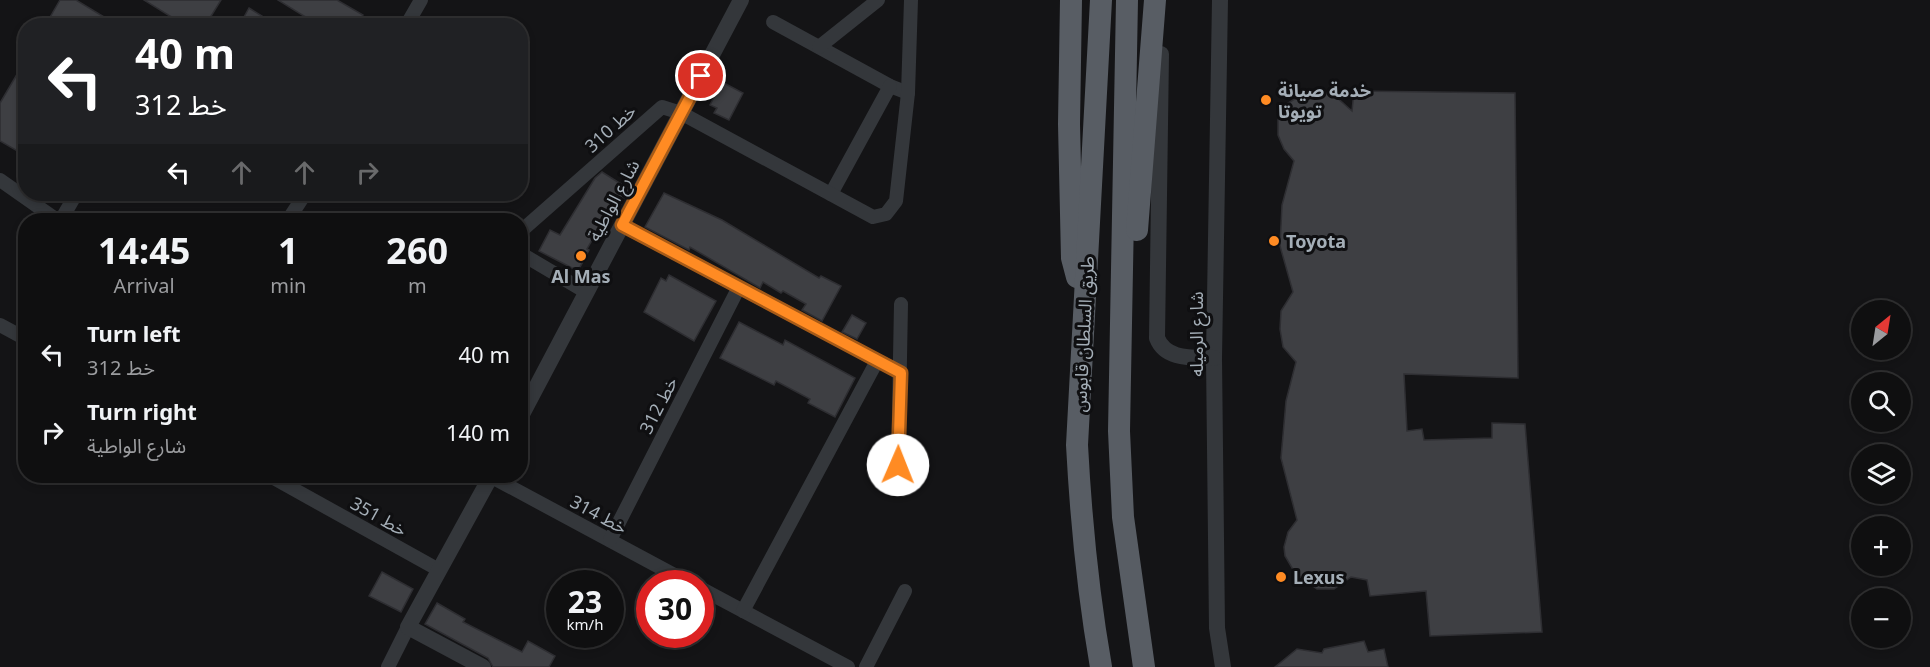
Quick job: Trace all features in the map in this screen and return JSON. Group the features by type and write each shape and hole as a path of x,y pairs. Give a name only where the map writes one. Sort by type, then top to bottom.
{"highway":[{"path":"1071,0 1069,124 1071,258 1084,305"},
{"name":"طريق السلطان قابوس","path":"1101,0 1078,456 1090,608 1101,667"},
{"name":"طريق السلطان قابوس","path":"1127,0 1119,420 1124,517 1131,586 1144,667"},
{"path":"1122,313 1132,280 1155,0"}],"street":[{"name":"شارع الواطية","path":"528,403 741,0"},
{"path":"819,47 878,0"},
{"path":"773,22 890,86 908,93 911,0"},
{"path":"1163,0 1157,338 1164,350 1174,356 1214,358"},
{"name":"شارع الرميله","path":"1220,0 1214,358 1218,628 1223,667"},
{"path":"409,18 415,2"},
{"path":"831,194 890,86"},
{"name":"خط 310","path":"528,225 657,109 665,106 873,217 885,214 896,201 908,93"},
{"path":"0,180 18,192"},
{"path":"31,201 49,213"},
{"path":"622,225 901,373"},
{"path":"528,258 586,292"},
{"name":"خط 312","path":"610,540 739,287"},
{"path":"898,465 901,304"},
{"path":"0,325 18,335"},
{"path":"743,611 877,361"},
{"name":"خط 351","path":"283,483 439,570"},
{"path":"388,667 486,483"},
{"name":"خط 314","path":"503,483 665,570"},
{"path":"866,667 905,591"},
{"path":"714,595 848,667"},
{"path":"408,627 483,667"}],"building":[{"path":"60,0 76,0 106,18 50,18"},
{"path":"144,0 221,0 210,18 173,18"},
{"path":"278,0 337,0 363,15 361,18 307,18"},
{"path":"249,8 265,18 243,18"},
{"path":"18,73 18,151 0,141 0,103"},
{"path":"722,82 743,93 729,120 714,113 717,108 710,105"},
{"path":"1320,91 1334,95 1352,111 1354,91 1515,93 1518,378 1404,374 1407,431 1422,429 1424,440 1492,438 1492,423 1525,424 1542,632 1430,636 1426,591 1370,596 1367,580 1351,577 1334,589 1317,589 1295,573 1285,556 1284,547 1288,532 1297,520 1281,458 1286,401 1296,362 1283,347 1280,329 1281,311 1293,292 1280,246 1282,205 1294,161 1284,149 1278,135 1278,120 1285,105 1304,93"},
{"path":"602,172 629,189 613,218 607,214 587,249 589,250 578,271 539,251 550,230 560,235 595,178"},
{"path":"664,193 722,220 819,278 821,276 841,286 822,321 802,310 806,304 783,291 781,293 763,282 760,288 690,247 689,250 645,227"},
{"path":"669,275 716,301 694,341 644,312 661,278 666,281"},
{"path":"852,315 866,323 857,339 842,332"},
{"path":"739,322 783,345 785,340 855,378 835,417 808,403 810,399 776,381 774,385 720,358"},
{"path":"382,572 413,589 401,612 369,596"},
{"path":"437,603 465,619 463,622 522,652 528,641 555,656 549,667 493,667 488,658 425,624"},
{"path":"1364,641 1368,652 1384,649 1388,667 1275,667 1297,649 1322,653 1324,649"}],"place":[{"name":"خدمة صيانة تويوتا","path":"1266,100"},
{"name":"Toyota","path":"1274,241"},
{"name":"Al Mas","path":"581,256"},
{"name":"Lexus","path":"1281,577"}],"route":[{"path":"701,76 622,225 901,373 898,465"}]}
